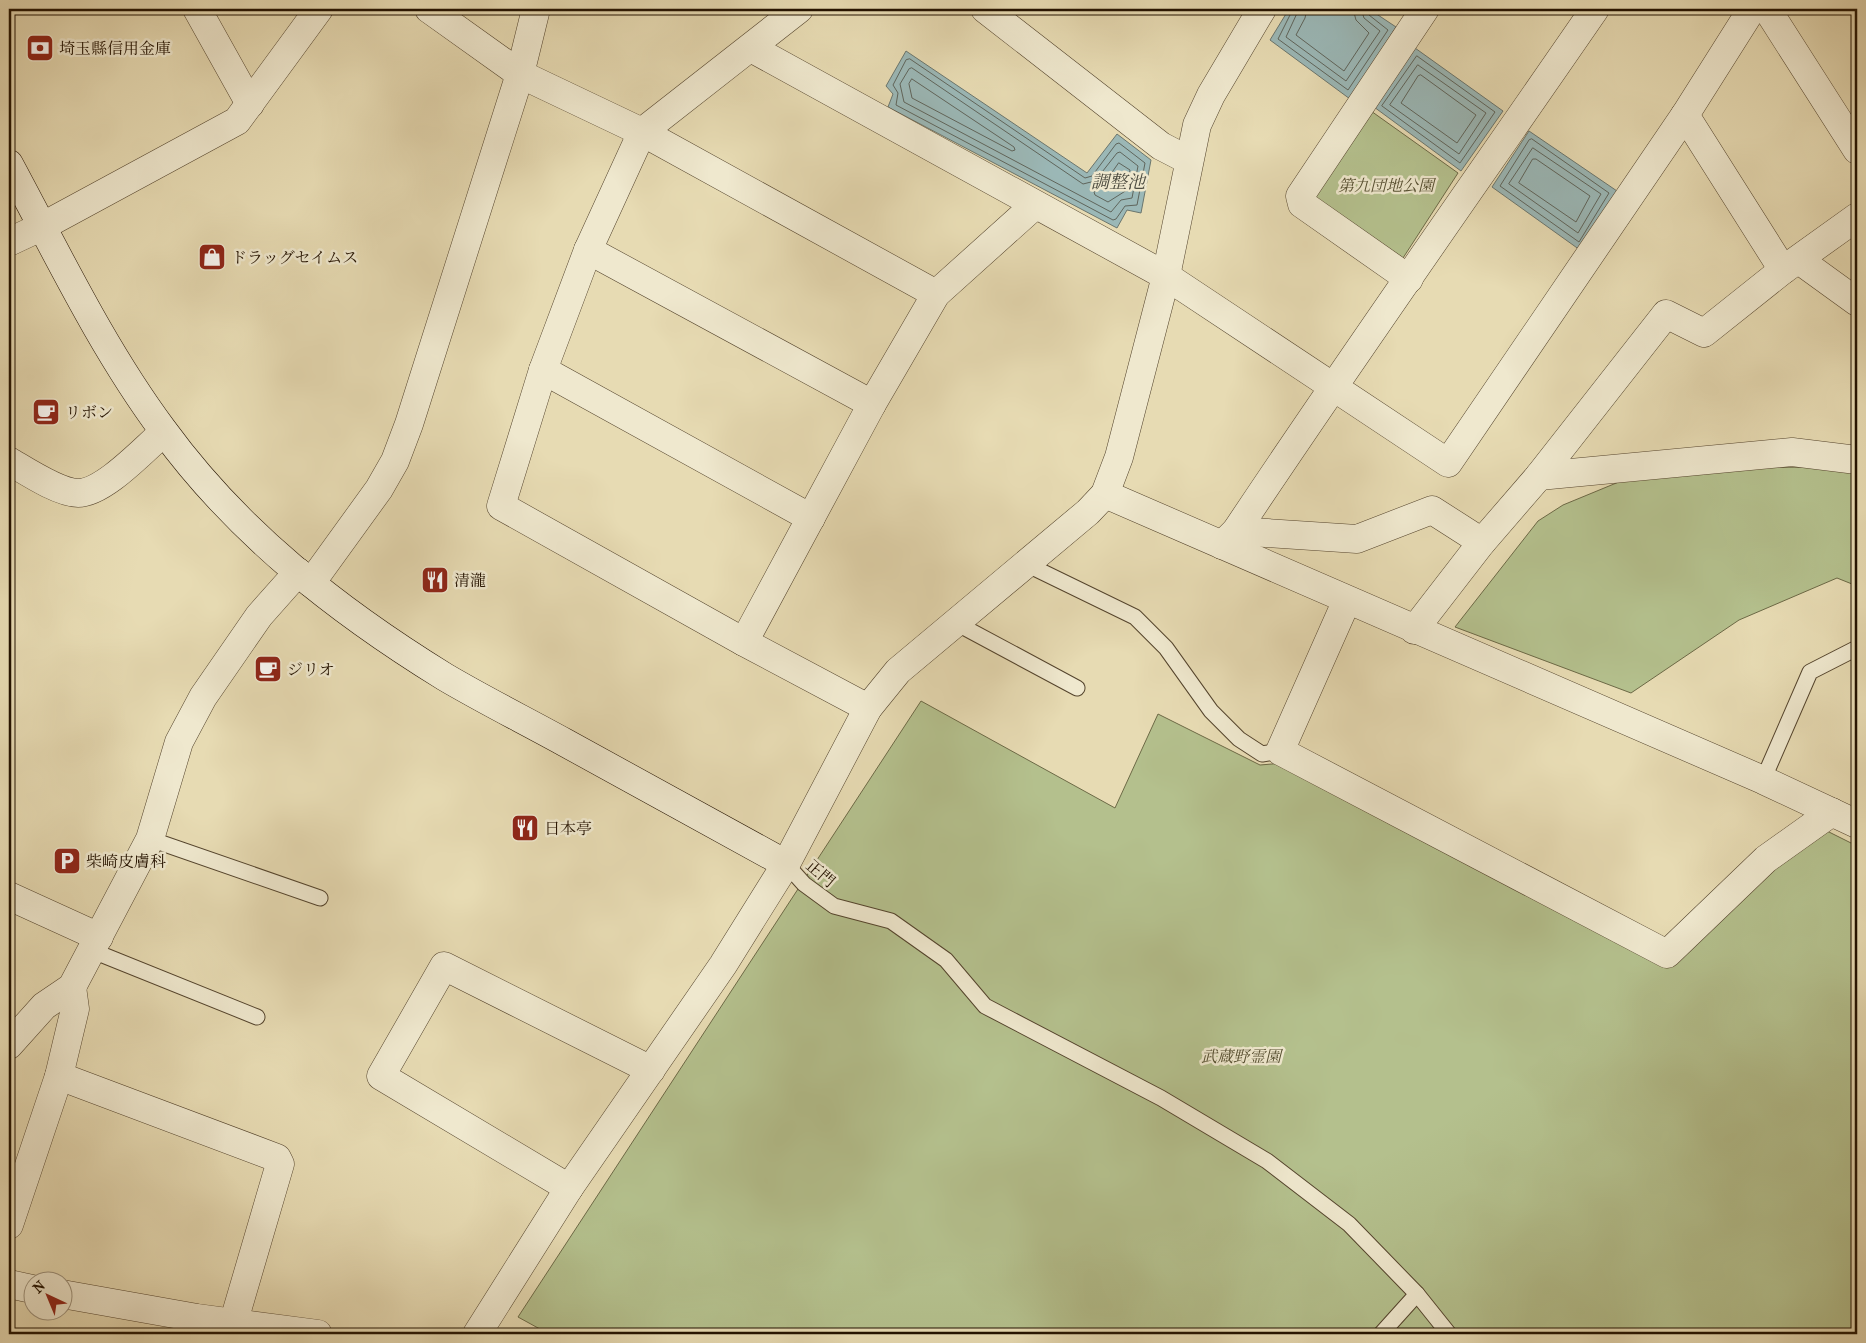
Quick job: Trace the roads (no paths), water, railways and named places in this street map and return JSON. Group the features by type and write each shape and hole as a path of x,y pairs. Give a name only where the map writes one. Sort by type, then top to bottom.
{"street":[{"path":"197,9 250,104"},
{"path":"9,242 43,226 237,121 319,9"},
{"path":"429,9 520,74 642,132 936,294"},
{"path":"9,1045 44,1006 72,987 96,944 150,839 179,742 203,697 259,616 304,578 378,489 395,461 409,424 520,74 536,9"},
{"path":"985,9 1160,146 1188,160"},
{"path":"477,1334 569,1188 723,965 786,864 868,708 898,672 954,622 1088,512 1104,494 1119,457 1166,276 1188,160 1197,126 1212,95 1262,9"},
{"path":"1409,280 1302,204 1300,196 1425,9"},
{"path":"1229,538 1332,386 1409,280 1595,9"},
{"path":"751,48 1166,276 1448,463 1685,115 1752,9"},
{"path":"1767,9 1857,150"},
{"path":"787,12 751,48 642,132 588,250 543,370 501,506 744,642 868,708"},
{"path":"1685,115 1791,265 1857,302"},
{"path":"9,164 117,361 164,432 219,499 276,555 390,642 448,678 786,864"},
{"path":"744,642 872,404 936,294 1035,205"},
{"path":"1414,630 1482,542 1539,476 1666,314 1704,333 1791,265 1857,217"},
{"path":"588,250 872,404"},
{"path":"543,370 811,518"},
{"path":"9,462 63,490 78,493 95,490 164,432"},
{"path":"1539,476 1792,452 1857,460"},
{"path":"1104,494 1229,538 1347,600 1763,780 1857,824"},
{"path":"1229,538 1358,539 1432,510 1482,542"},
{"path":"1347,600 1280,751 1667,954 1766,859 1832,812"},
{"path":"9,896 96,944"},
{"path":"569,1188 381,1076 444,966 652,1070"},
{"path":"9,1225 59,1076 75,1009 72,987"},
{"path":"59,1076 278,1158 280,1164 233,1324"},
{"path":"9,1284 22,1287"},
{"path":"72,1296 233,1324 318,1334"}],"lane":[{"path":"1026,564 1135,617 1166,648 1211,711 1239,739 1262,754 1280,751"},
{"path":"954,622 1077,688"},
{"path":"1763,780 1810,672 1857,648"},
{"path":"150,839 320,898"},
{"name":"正門","path":"786,864 804,884 834,906 891,921 946,960 985,1006 1161,1098 1267,1161 1349,1224 1417,1294"},
{"path":"96,944 257,1017"},
{"path":"1381,1334 1417,1294 1449,1334"}],"water":[{"path":"1289,9 1369,9 1396,27 1350,99 1270,40"},
{"path":"1415,48 1503,111 1461,171 1374,107"},
{"name":"調整池","path":"906,51 1087,173 1117,134 1151,160 1141,213 1127,210 1117,228 888,107 893,94 886,86"},
{"path":"1529,131 1617,191 1580,250 1492,187"}],"place":[{"name":"埼玉縣信用金庫","path":"40,48"},
{"name":"ドラッグセイムス","path":"212,257"},
{"name":"リボン","path":"46,412"},
{"name":"清瀧","path":"435,580"},
{"name":"ジリオ","path":"268,669"},
{"name":"日本亭","path":"525,828"},
{"name":"柴崎皮膚科","path":"67,861"}],"park label":[{"name":"第九団地公園","path":"1386,185"},
{"name":"武蔵野霊園","path":"1241,1056"}]}
